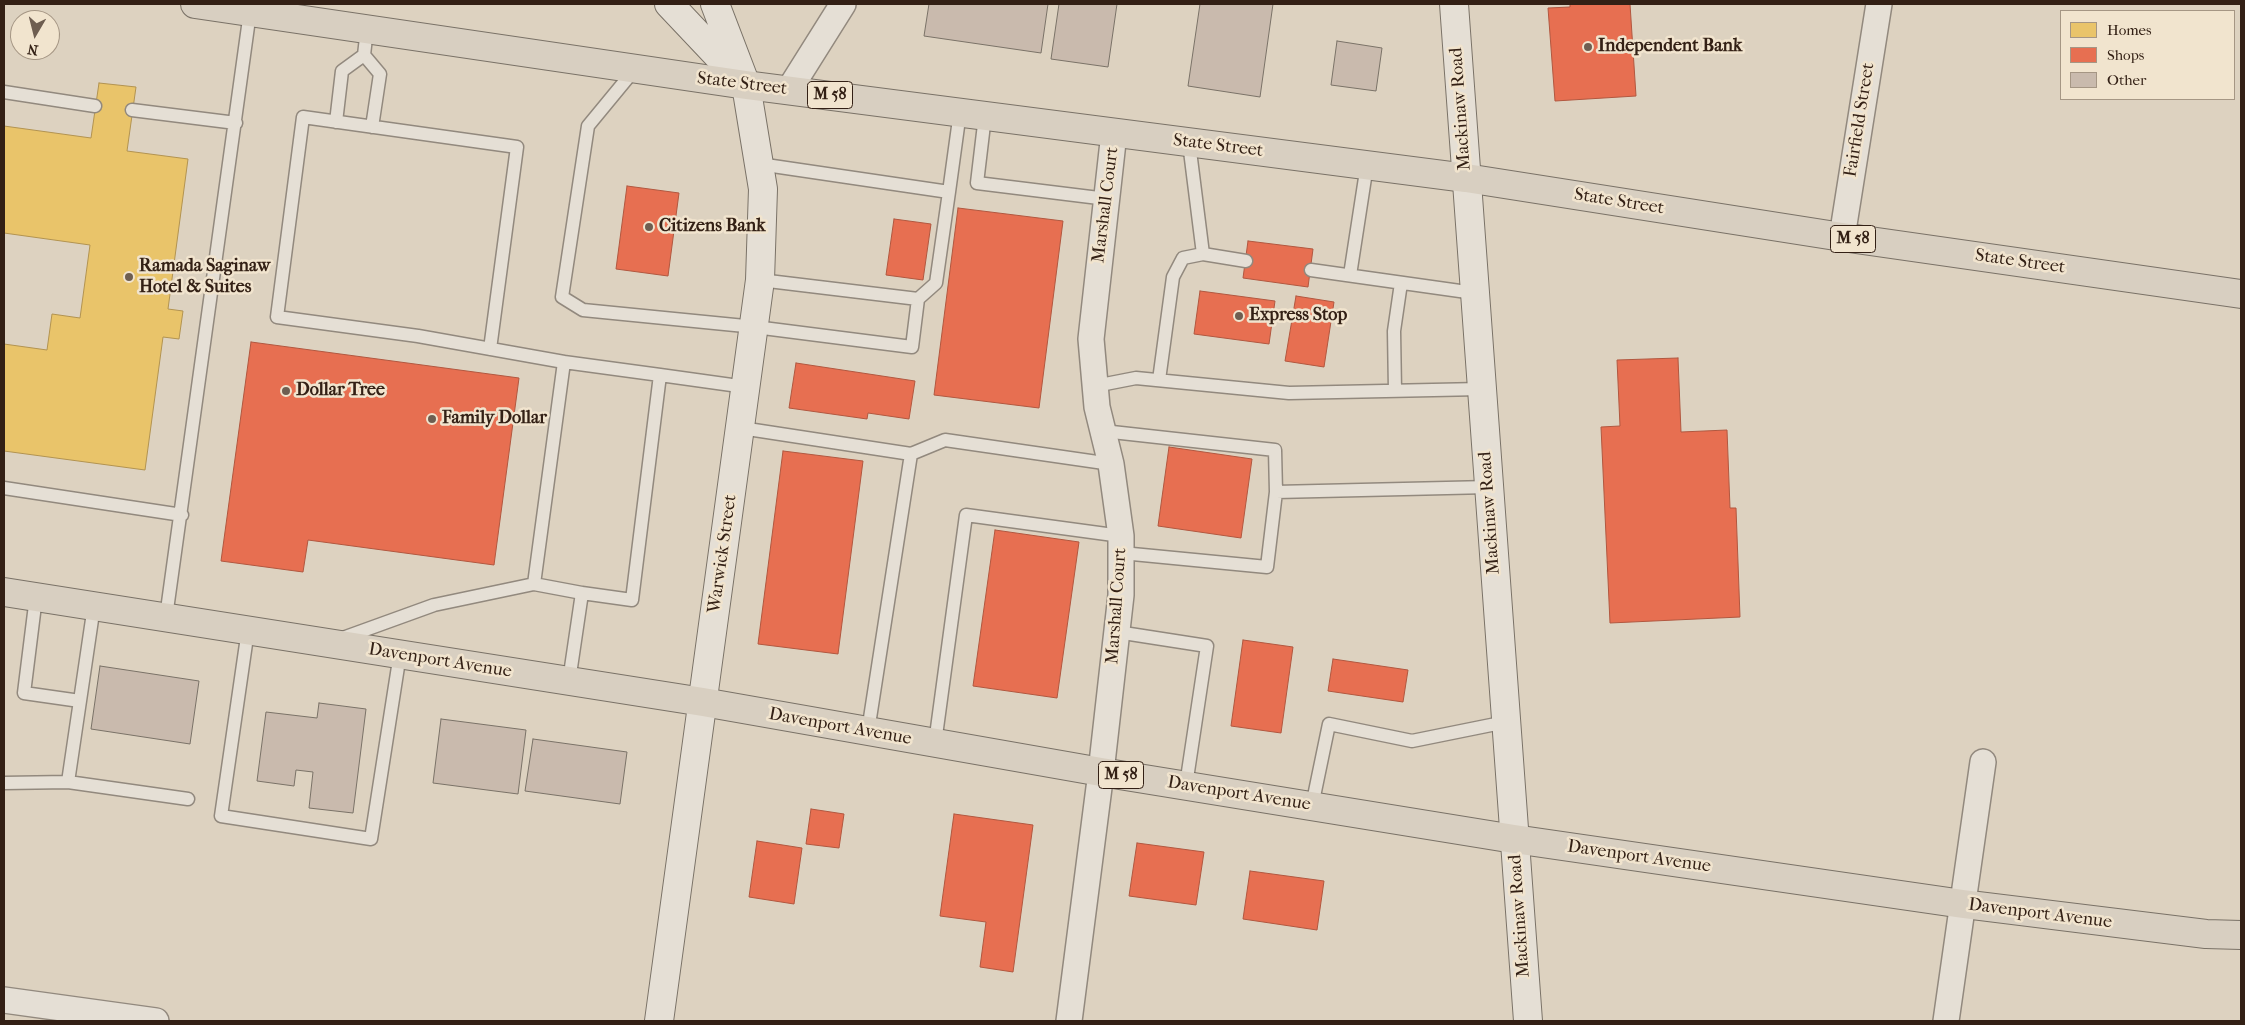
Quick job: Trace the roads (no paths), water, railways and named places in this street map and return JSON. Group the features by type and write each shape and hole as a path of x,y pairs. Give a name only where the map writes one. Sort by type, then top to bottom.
{"main road":[{"name":"State Street","path":"195,4 250,12 366,42 635,69 746,86 1466,178 1842,237 2241,294"},
{"name":"Davenport Avenue","path":"4,592 703,702 1101,772 1514,839 1963,904 2206,934 2241,935"}],"street":[{"path":"669,4 746,86"},
{"name":"Warwick Street","path":"659,1021 760,280 763,189 746,86 714,4"},
{"path":"789,90 843,4"},
{"name":"Mackinaw Road","path":"1454,4 1528,1021"},
{"name":"Fairfield Street","path":"1842,237 1879,4"},
{"name":"Marshall Court","path":"1069,1021 1101,772 1121,595 1122,545 1111,464 1095,386 1091,339 1114,133"},
{"path":"1946,1021 1983,762"},
{"path":"4,1000 156,1021"}],"lane":[{"path":"166,617 182,515 250,12"},
{"path":"336,122 342,70 366,42 380,74 372,126"},
{"path":"635,69 588,126 562,297 583,310 754,327 912,347 918,299 936,283 949,192 973,114"},
{"path":"4,92 95,106"},
{"path":"132,110 236,123"},
{"path":"973,114 977,183 1107,199"},
{"path":"490,348 517,147 303,117 277,317 418,336 564,362 746,387"},
{"path":"1190,143 1203,254"},
{"path":"759,164 949,192"},
{"path":"1350,275 1367,165"},
{"path":"1158,380 1173,277 1183,258 1203,254 1246,261"},
{"path":"1311,270 1474,293"},
{"path":"760,280 918,299"},
{"path":"1395,391 1394,332 1401,282"},
{"path":"534,584 564,362"},
{"path":"328,643 434,605 534,584 632,600 660,375"},
{"path":"1095,386 1136,378 1289,392 1482,389"},
{"path":"741,428 911,454 945,440 1111,464"},
{"path":"934,743 966,515 1122,545 1267,567 1276,492 1275,450 1103,431"},
{"path":"868,731 911,454"},
{"path":"1276,492 1489,487"},
{"path":"4,488 182,515"},
{"path":"568,681 582,593"},
{"path":"36,597 24,693 80,701"},
{"path":"68,782 94,606"},
{"path":"248,630 221,816 230,818 371,839 400,654"},
{"path":"1117,632 1207,646 1186,785"},
{"path":"1312,806 1329,724 1412,741 1506,722"},
{"path":"4,783 68,782 188,799"}],"place":[{"name":"Independent Bank","path":"1588,47"},
{"name":"Citizens Bank","path":"649,227"},
{"name":"Ramada Saginaw Hotel & Suites","path":"129,277"},
{"name":"Express Stop","path":"1239,316"},
{"name":"Dollar Tree","path":"286,391"},
{"name":"Family Dollar","path":"432,419"}]}
